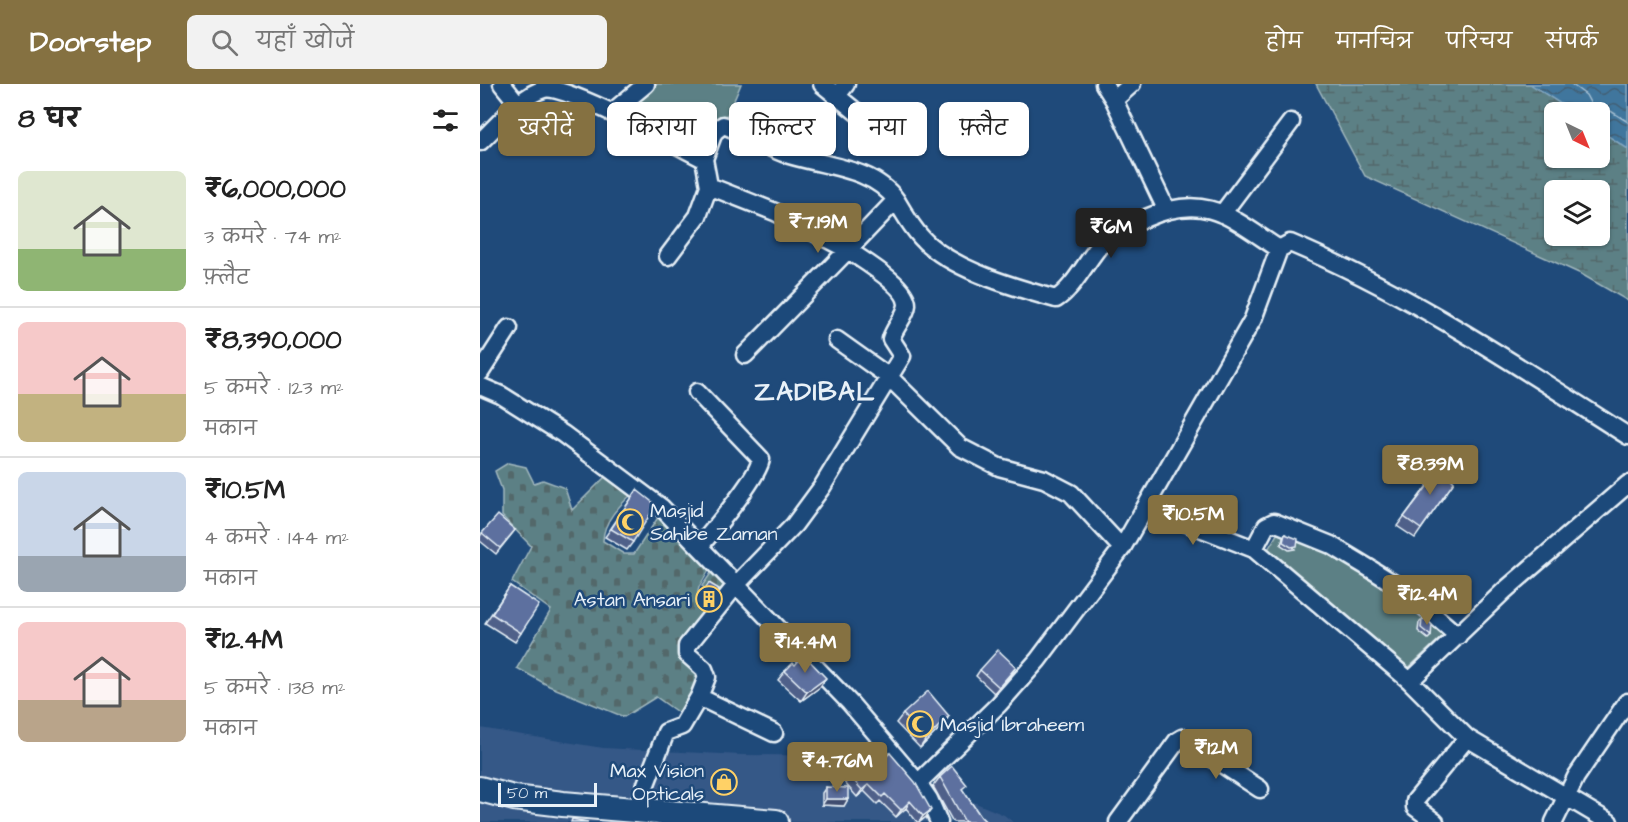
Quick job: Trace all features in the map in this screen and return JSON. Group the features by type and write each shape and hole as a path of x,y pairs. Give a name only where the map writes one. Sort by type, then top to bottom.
{"highway":[{"path":"480,789 514,798 776,822"}],"street":[{"path":"502,84 517,102"},
{"path":"624,102 646,84"},
{"path":"822,84 841,90 851,102"},
{"path":"1104,84 1114,100 1166,209"},
{"path":"1114,100 1132,84"},
{"path":"523,102 546,88 560,91 586,102"},
{"path":"1222,214 1291,122"},
{"path":"480,142 498,125"},
{"path":"668,256 698,216 709,186 704,159 714,132 723,125 780,152 869,177 888,189 928,244 950,259 972,271 1056,299 1103,242 1116,231 1166,209 1193,206 1222,214 1279,249"},
{"path":"698,156 704,159"},
{"path":"636,810 666,732 682,726 699,697 707,674 687,654 687,646 737,584 794,525 822,487 902,356 891,339 907,306 905,296 880,272 848,250 766,208 709,186"},
{"path":"746,355 896,200"},
{"path":"918,783 999,704 1038,660 1122,548 1253,319 1279,249 1290,243 1363,277 1508,360 1628,436"},
{"path":"480,373 509,328"},
{"path":"837,340 889,377 960,447 999,467 1061,486 1122,548"},
{"path":"480,386 501,395 563,434 662,508 850,703 918,783 929,799 939,822"},
{"path":"697,392 760,459 754,474 700,546"},
{"path":"1410,681 1504,591 1628,484"},
{"path":"1146,507 1254,549 1410,681 1467,738 1609,822"},
{"path":"1254,549 1266,526 1274,522 1331,545 1407,592 1458,636"},
{"path":"699,697 774,732"},
{"path":"1554,822 1576,777 1627,702"},
{"path":"1118,822 1177,741 1182,738 1260,789"},
{"path":"1435,822 1415,807 1415,801 1467,738"}],"shaded area":[{"path":"480,728 603,748 741,755 865,756 1004,815 1013,822 480,822"}],"green space":[{"path":"655,84 741,84 733,102 729,102 729,112 717,127 717,102 636,102"},
{"path":"1316,84 1628,84 1628,301 1581,274 1365,176"},
{"path":"508,463 526,467 534,483 543,480 565,488 572,510 608,474 634,492 609,520 603,541 624,554 634,554 661,513 712,565 699,587 696,602 710,612 685,642 703,677 683,716 656,697 624,717 549,686 517,668 551,610 512,582 531,546 502,516 502,490 495,471"},
{"path":"1280,529 1365,570 1448,631 1407,669 1267,551"},
{"path":"716,566 734,584 720,598 702,586"}],"water":[{"path":"1530,84 1628,84 1628,149 1610,137 1610,102 1558,102"}],"building":[{"path":"1428,453 1454,482 1421,529 1404,517 1436,475 1425,455"},
{"name":"Masjid Sahibe Zaman","path":"637,490 656,505 633,542 611,529"},
{"path":"498,515 515,530 500,548 482,533"},
{"path":"1285,534 1298,539 1297,546 1291,547 1283,542"},
{"path":"709,583 719,589 710,599 702,594"},
{"path":"510,586 539,605 521,633 492,614"},
{"path":"1426,618 1432,625 1431,636 1421,628 1422,620"},
{"path":"998,650 1016,667 999,687 980,670"},
{"path":"804,655 826,678 807,692 785,671 793,663 795,665"},
{"name":"Masjid Ibraheem","path":"928,691 949,716 926,739 903,714"},
{"path":"890,753 915,782 931,810 923,816 910,801 901,810 885,794 882,797 869,784 862,790 849,775 866,760 874,768"},
{"path":"952,766 967,785 962,789 986,822 965,822 940,777"},
{"path":"826,787 848,788 848,799 826,799"},
{"path":"572,819 588,822 571,822"}],"place":[{"name":"Masjid Sahibe Zaman","path":"630,522"},
{"name":"Astan Ansari","path":"709,599"},
{"name":"Masjid Ibraheem","path":"920,724"},
{"name":"Max Vision Opticals","path":"724,782"}],"district":[{"name":"ZADIBAL","path":"815,391"}]}
